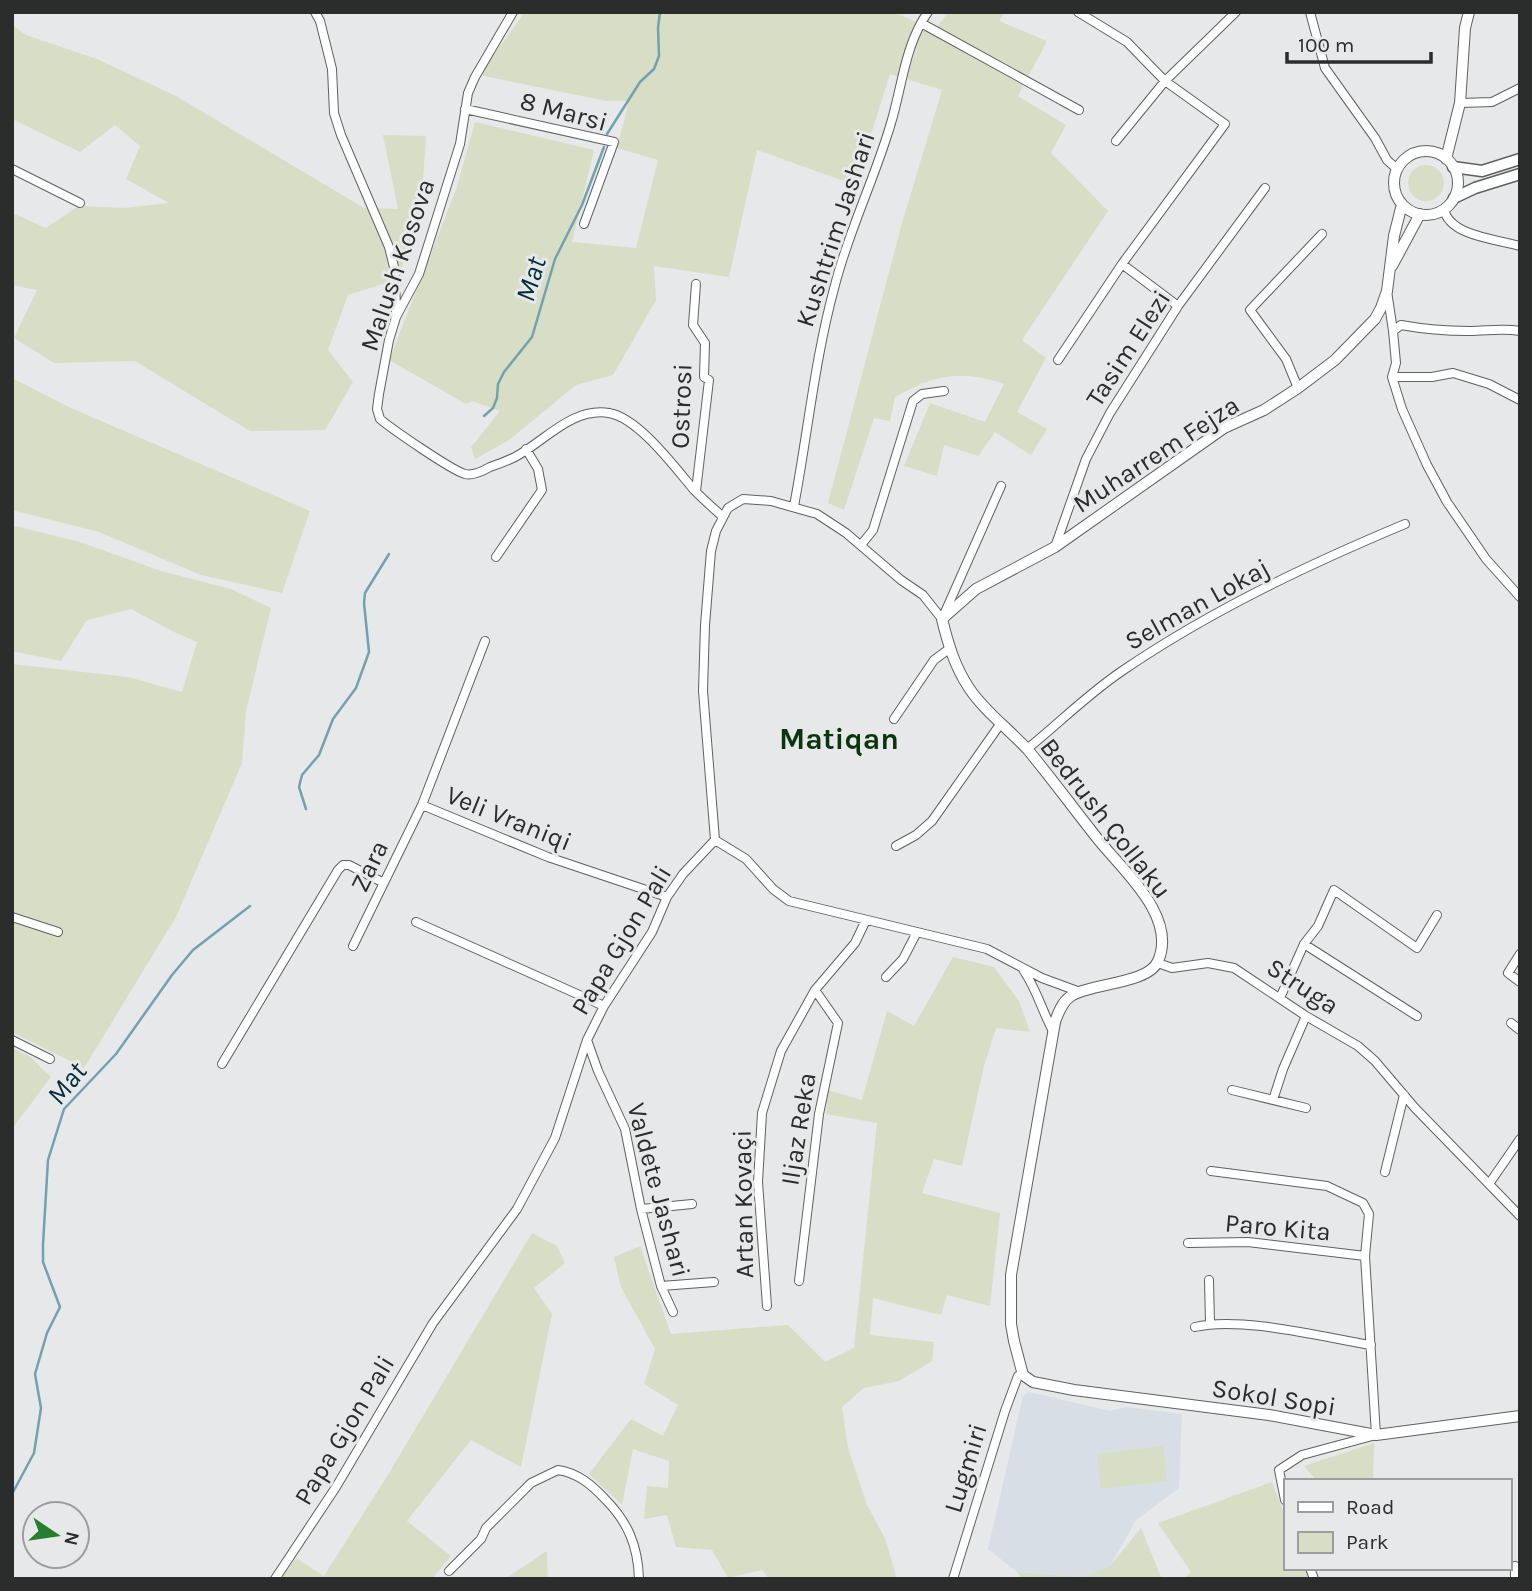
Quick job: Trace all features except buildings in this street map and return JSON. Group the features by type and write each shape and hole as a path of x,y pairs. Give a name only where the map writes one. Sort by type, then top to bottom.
{"main road":[{"path":"1450,163 1482,171 1520,159"},
{"path":"1454,198 1475,188 1520,174"}],"street":[{"path":"315,12 320,21 332,69 334,113 389,247 395,271 397,317"},
{"name":"Malush Kosova","path":"513,12 475,77 465,108 460,144 419,274 397,317 389,340 378,414 383,421 465,474 480,472 516,456 570,420 588,414 609,413 623,418 646,436 722,516"},
{"name":"Kushtrim Jashari","path":"794,506 820,348 834,286 891,124 909,53 928,12"},
{"path":"1058,360 1122,264 1225,124 1165,81 1127,42 1078,12"},
{"path":"1116,141 1165,81 1236,12"},
{"path":"1310,12 1325,68 1375,138 1387,160 1397,169"},
{"path":"1450,163 1433,152 1419,152 1408,157 1397,169 1394,189 1402,204 1420,215 1430,215 1444,209 1454,198 1457,184 1450,163 1460,103 1465,28 1469,12"},
{"path":"921,23 1079,110"},
{"path":"1460,103 1492,102 1520,88"},
{"name":"8 Marsi","path":"465,108 614,142 584,224"},
{"path":"12,169 80,203"},
{"name":"Tasim Elezi","path":"1055,547 1086,459 1122,391 1178,306 1265,188"},
{"name":"Muharrem Fejza","path":"943,619 976,589 1055,547 1224,428 1264,410 1335,360 1375,318 1387,291 1394,236 1402,204"},
{"path":"1444,209 1447,219 1458,230 1520,246"},
{"name":"Muharrem Fejza","path":"1390,269 1420,215"},
{"path":"1298,388 1286,359 1250,310 1322,234"},
{"path":"1122,264 1178,306"},
{"name":"Ostrosi","path":"696,284 693,325 705,343 704,377 709,380 696,491"},
{"path":"1387,291 1396,363 1392,377 1402,409 1447,502 1486,558 1520,597"},
{"path":"1394,331 1401,325 1421,329 1468,331 1503,328 1520,331"},
{"path":"1392,377 1432,377 1452,373 1489,384 1520,400"},
{"path":"861,545 873,530 913,401 922,394 944,391"},
{"path":"496,557 542,490 538,469 527,449"},
{"path":"1001,486 943,619 923,595 817,514 771,500 743,499 728,508 716,531 711,551 705,625 703,691 715,840 746,859 773,889 789,901 987,948 1023,968 1080,992"},
{"name":"Selman Lokaj","path":"1027,749 1118,674 1166,642 1337,552 1405,524"},
{"name":"Bedrush Çollaku","path":"943,619 948,649 969,688 1027,749 1146,896 1159,925 1161,946 1158,963"},
{"name":"Veli Vraniqi","path":"485,641 422,805 548,857 667,897"},
{"path":"894,719 934,660 948,649"},
{"path":"896,846 916,835 932,821 1001,723"},
{"name":"Zara","path":"353,946 422,805"},
{"name":"Papa Gjon Pali","path":"275,1579 336,1487 433,1324 517,1209 555,1138 587,1040 604,1006 652,932 667,897 683,874 715,840"},
{"path":"222,1065 338,870 343,865 349,865 384,883"},
{"path":"1280,998 1304,944 1318,926 1334,890 1417,948 1437,915"},
{"path":"12,917 58,932"},
{"name":"Artan Kovaçi","path":"767,1306 758,1182 762,1113 781,1051 815,990 855,943 866,920"},
{"path":"416,922 604,1006"},
{"path":"886,977 903,960 917,932"},
{"path":"1304,944 1417,1016"},
{"path":"1520,954 1508,973 1520,982"},
{"path":"1023,1375 1013,1333 1011,1275 1058,1012 1064,1002 1080,992 1141,975 1158,963"},
{"name":"Struga","path":"1158,963 1172,968 1208,963 1225,965 1240,971 1306,1016 1358,1046 1520,1216"},
{"path":"1023,968 1036,989 1040,1007 1054,1031"},
{"name":"Iljaz Reka","path":"799,1282 819,1114 838,1023 815,990"},
{"path":"1273,1100 1306,1016"},
{"path":"1511,1023 1520,1030"},
{"path":"12,1040 50,1059"},
{"name":"Valdete Jashari","path":"587,1040 625,1129 641,1209 662,1286 673,1312"},
{"path":"1232,1090 1306,1108"},
{"path":"1385,1172 1404,1095"},
{"path":"1489,1184 1520,1139"},
{"path":"1211,1171 1327,1186 1363,1203 1369,1214 1365,1256 1377,1435 1294,1458 1279,1470 1284,1495"},
{"path":"641,1209 692,1204"},
{"name":"Paro Kita","path":"1188,1243 1248,1242 1365,1256"},
{"path":"1209,1280 1210,1323"},
{"path":"662,1286 714,1282"},
{"path":"1195,1327 1210,1323 1250,1325 1371,1345"},
{"name":"Sokol Sopi","path":"1023,1375 1033,1382 1074,1390 1269,1415 1377,1435 1520,1416"},
{"name":"Lugmiri","path":"953,1579 1004,1411 1018,1376 1023,1375"},
{"path":"449,1571 481,1539 486,1528 531,1483 558,1470 579,1477 597,1490 622,1517 635,1546 639,1579"},
{"path":"1515,1566 1515,1579"}],"shaded area":[{"path":"1029,1392 1110,1411 1126,1407 1182,1414 1179,1488 1136,1520 1110,1566 1082,1577 1017,1572 988,1549 1023,1396"}],"green space":[{"path":"525,12 894,12 934,30 949,12 1005,12 999,21 1047,41 1018,96 1066,125 1051,153 1108,211 1022,340 1046,358 1017,412 1047,429 1031,455 995,432 978,456 944,445 937,476 904,466 930,403 985,422 1004,384 989,379 961,376 935,379 895,397 890,421 874,418 844,510 828,503 902,223 942,90 890,74 855,185 757,150 729,277 654,266 656,300 613,375 576,385 509,440 475,459 471,447 500,411 472,401 466,404 389,360 457,187 475,122 594,150 572,242 636,248 658,160 617,148 629,101 607,101 479,75"},
{"path":"12,25 26,35 97,59 176,96 364,208 398,209 383,135 426,136 421,209 398,279 348,295 328,350 353,382 325,430 250,431 135,361 54,363 14,338 37,290 12,285 12,213 46,228 79,206 124,208 169,203 126,179 140,146 115,125 80,152 12,119"},
{"path":"1426,165 1439,170 1444,183 1439,196 1426,201 1413,196 1408,183 1413,170"},
{"path":"12,378 71,408 310,511 282,593 201,575 99,532 12,510"},
{"path":"12,527 80,542 161,571 231,589 271,608 246,711 242,763 176,917 84,1068 12,1032 12,664 128,677 182,692 197,642 131,609 87,620 61,661 12,651"},
{"path":"953,957 994,967 1019,1001 1030,1032 996,1028 984,1066 962,1166 934,1159 922,1193 1000,1213 990,1306 947,1295 941,1315 873,1298 870,1335 934,1342 932,1361 899,1381 864,1388 842,1407 848,1448 867,1505 885,1538 897,1579 769,1579 762,1570 728,1578 712,1550 676,1547 667,1515 644,1519 647,1486 668,1488 669,1461 633,1449 622,1505 589,1474 631,1419 663,1436 678,1405 644,1384 655,1349 621,1287 614,1257 640,1246 671,1334 788,1325 825,1362 854,1348 877,1123 826,1114 828,1090 862,1100 887,1011 914,1026"},
{"path":"12,1048 29,1056 51,1077 12,1129"},
{"path":"532,1233 557,1246 565,1263 534,1288 552,1314 521,1467 471,1440 407,1521 451,1556 432,1579 281,1579 296,1558 324,1576 389,1473"},
{"path":"1374,1443 1373,1479 1315,1479 1304,1466"},
{"path":"1163,1446 1167,1481 1101,1489 1097,1454"},
{"path":"1272,1482 1284,1513 1284,1570 1308,1570 1311,1579 1183,1579 1191,1572 1158,1523"},
{"path":"1141,1528 1162,1579 1022,1579 1017,1572 1082,1577 1110,1566"},
{"path":"547,1551 548,1579 505,1579"}],"waterway":[{"name":"Mat","path":"607,134 640,82 654,69 659,56 660,12"},
{"name":"Mat","path":"484,416 493,408 498,384 504,372 532,337 555,259 582,205 604,147"},
{"name":"Mat","path":"306,809 299,787 302,775 319,755 333,719 356,688 369,652 365,593 389,554"},
{"name":"Mat","path":"12,1494 34,1453 41,1408 35,1374 47,1333 60,1307 43,1262 43,1244 48,1160 64,1109 116,1054 193,950 250,906"}],"district":[{"name":"Matiqan","path":"839,739"}]}
